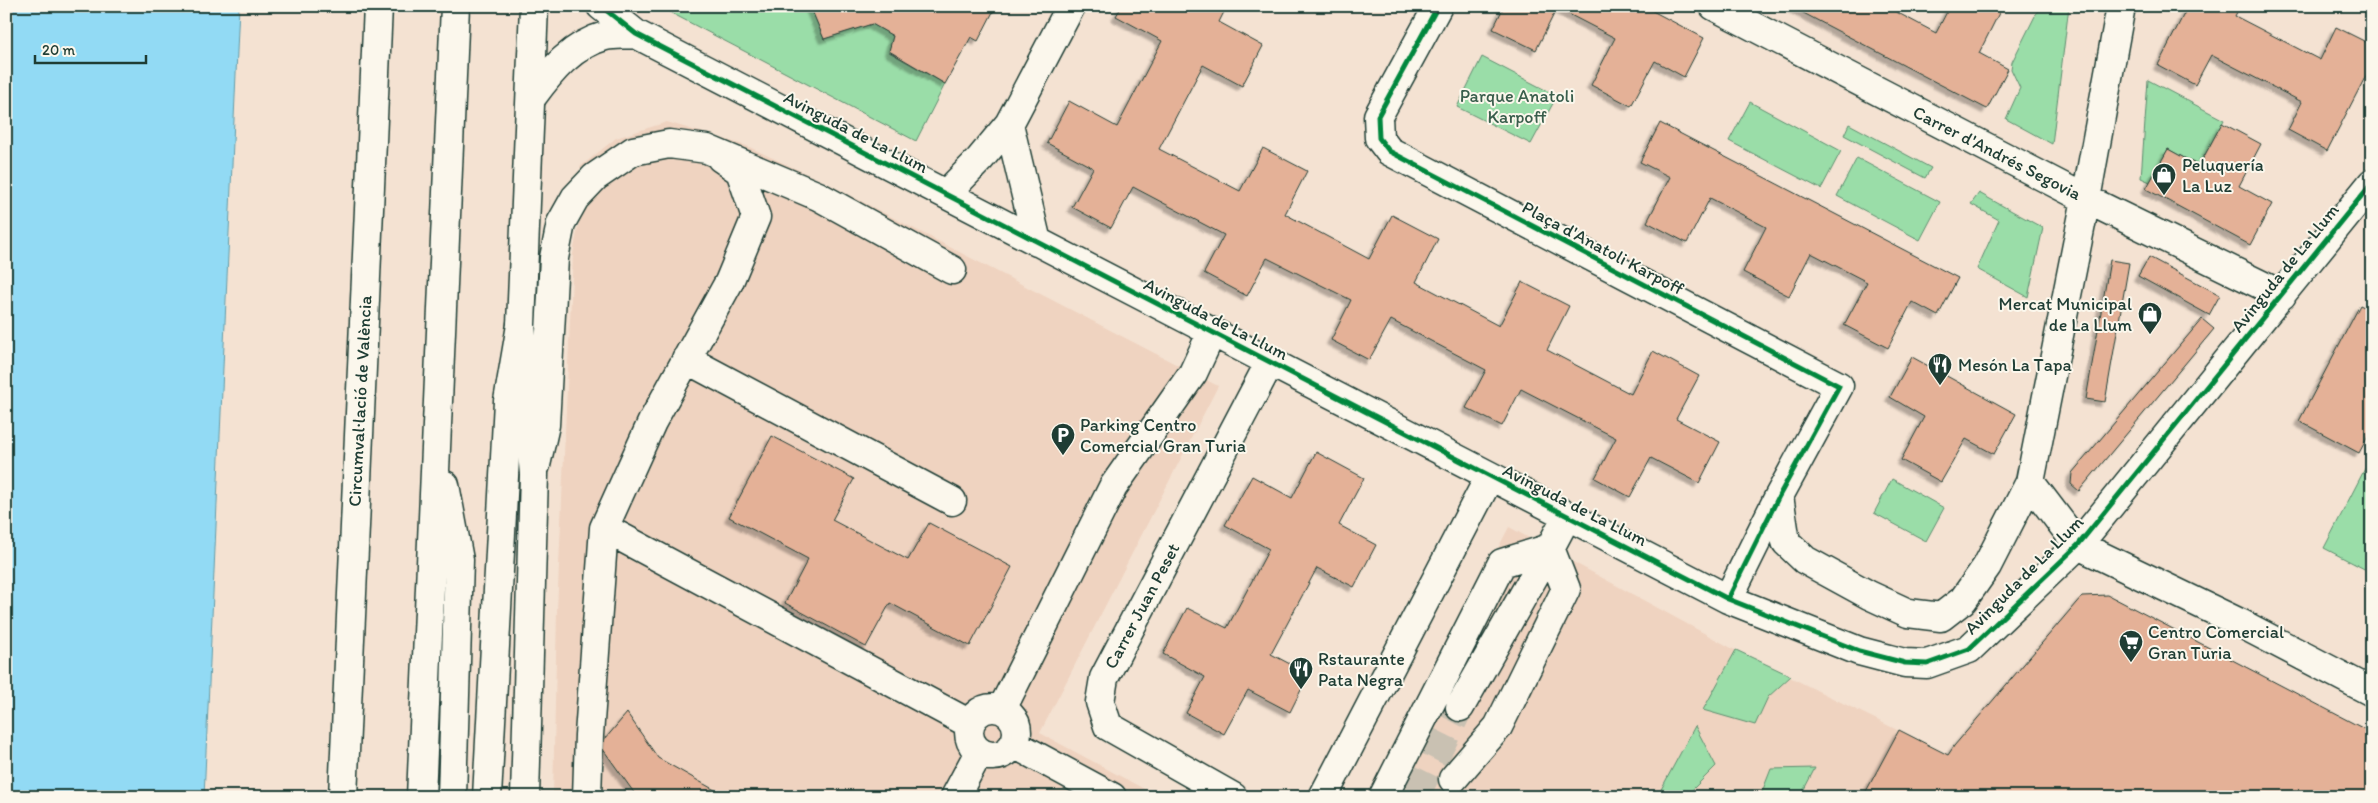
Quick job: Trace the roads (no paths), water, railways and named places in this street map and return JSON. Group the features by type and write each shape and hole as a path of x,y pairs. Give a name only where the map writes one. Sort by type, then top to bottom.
{"main road":[{"name":"Circumval·lació de València","path":"343,797 378,6"},
{"path":"420,797 455,6"},
{"path":"487,797 508,401 521,325 532,97 534,6"},
{"name":"Avinguda de La Llum","path":"602,6 636,34 1728,599 1858,651 1905,663 1927,664 1969,649 2078,545 2372,183"},
{"path":"946,194 980,159 1009,124 1070,6"},
{"name":"Plaça d'Anatoli Karpoff","path":"1438,6 1378,116 1379,138 1389,151 1839,386 1779,496"},
{"name":"Carrer d'Andrés Segovia","path":"1714,6 1756,16 2086,199 2282,295"},
{"path":"1779,496 1786,542 1806,560 1869,595 1908,613 1941,616 1963,600 1987,566 2030,482 2086,199 2121,6"},
{"path":"532,97 552,69 578,48 605,36 636,34"},
{"path":"1009,124 1038,242"},
{"path":"534,474 545,425 554,258 561,223 575,198 595,177 633,152 669,144 707,149 818,196 952,270"},
{"path":"587,797 589,735 604,528 652,422 729,282 756,217 740,171 707,149"},
{"path":"521,325 534,474 525,797"},
{"path":"1002,710 1113,487 1193,373 1212,332"},
{"path":"686,359 952,501"},
{"name":"Carrer Juan Peset","path":"1233,797 1108,726 1100,702 1104,678 1270,362"},
{"path":"436,439 460,560 452,797"},
{"path":"1323,797 1490,476"},
{"path":"2030,482 2078,545 2240,623 2372,692"},
{"path":"1728,599 1779,496"},
{"path":"1460,706 1567,516"},
{"path":"604,528 970,724"},
{"path":"1453,779 1498,726 1566,589 1550,548"},
{"path":"1383,797 1502,563 1550,548"},
{"path":"986,708 1002,710 1009,714 1017,728 1014,744 1002,754 986,755 979,752 970,740 970,724 973,717 986,708"},
{"path":"1014,744 1112,797"},
{"path":"345,746 358,797"},
{"path":"955,797 979,752"}],"water":[{"path":"6,6 239,6 204,797 6,797"}],"tunnel":[{"path":"1415,797 1460,707"}],"place":[{"name":"Peluquería La Luz","path":"2164,196"},
{"name":"Mercat Municipal de La Llum","path":"2150,335"},
{"name":"Mesón La Tapa","path":"1940,386"},
{"name":"Parking Centro Comercial Gran Turia","path":"1063,456"},
{"name":"Centro Comercial Gran Turia","path":"2131,663"},
{"name":"Rstaurante Pata Negra","path":"1301,690"}],"park label":[{"name":"Parque Anatoli Karpoff","path":"1517,106"}]}
